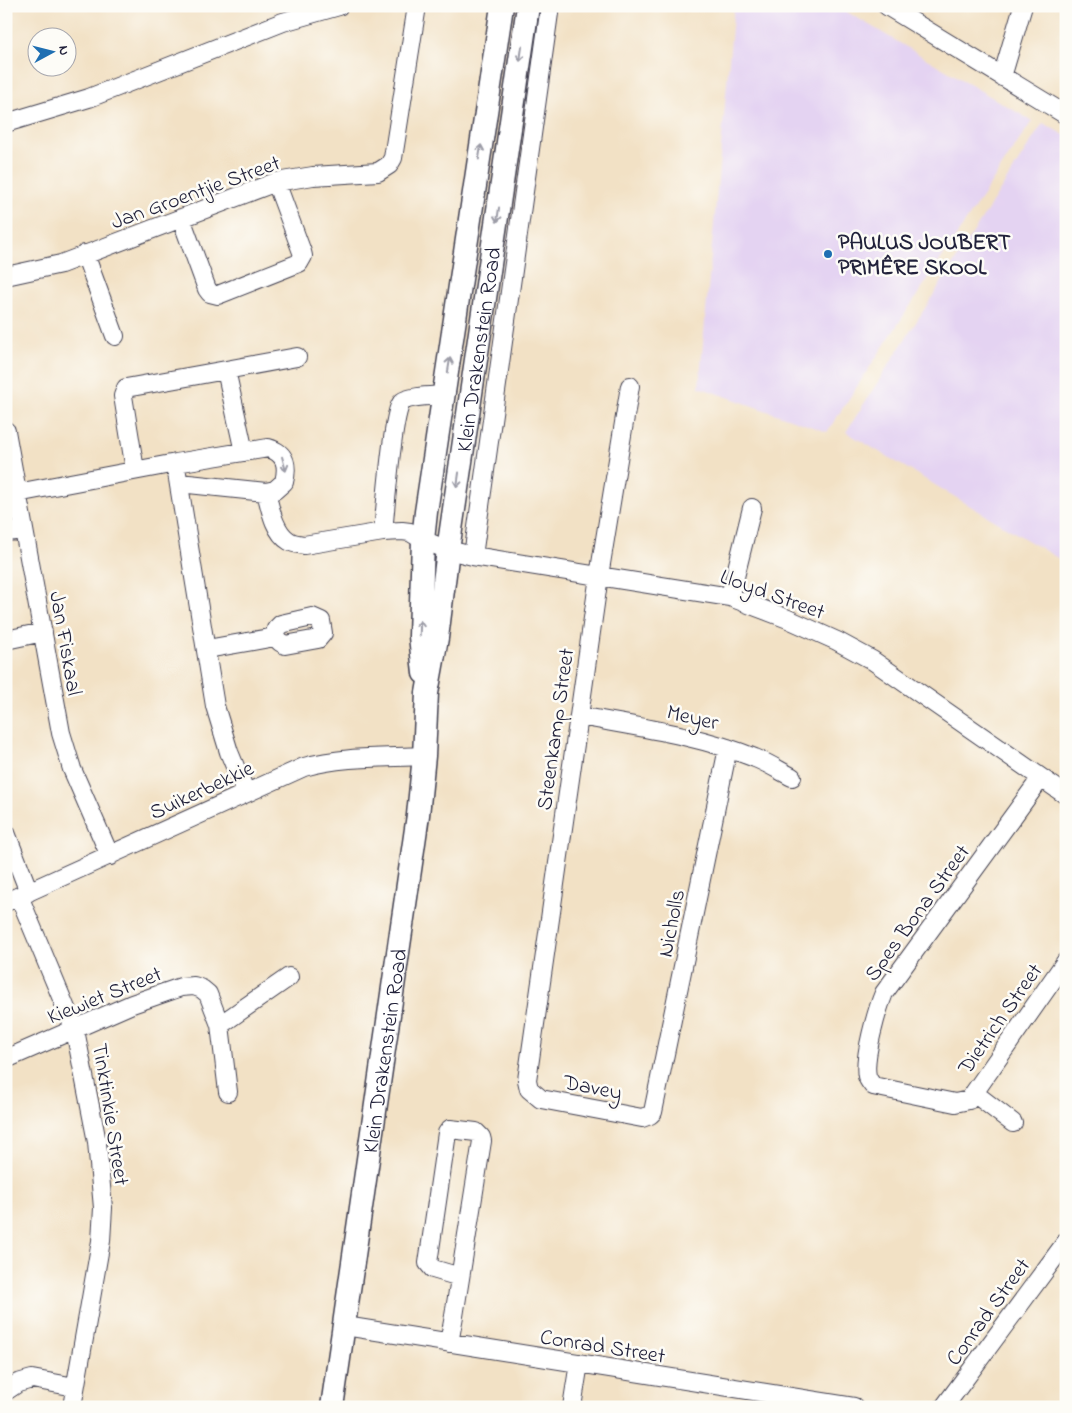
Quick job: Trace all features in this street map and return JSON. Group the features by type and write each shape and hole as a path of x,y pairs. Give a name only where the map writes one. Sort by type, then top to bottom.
{"main road":[{"name":"Klein Drakenstein Road","path":"427,693 420,636 423,540 502,6"},
{"name":"Klein Drakenstein Road","path":"332,1407 415,834 424,756 427,693 437,638 448,550 528,6"}],"street":[{"path":"6,123 89,98 284,14 339,6"},
{"name":"Jan Groentjie Street","path":"6,276 61,264 276,182 312,176 378,172 389,165 393,158 416,6"},
{"path":"473,556 550,6"},
{"path":"887,6 1066,115"},
{"path":"1002,77 1023,6"},
{"path":"181,218 207,290 218,295 299,263 302,260 302,252 276,182"},
{"path":"85,254 115,336"},
{"path":"135,470 123,396 126,388 297,356"},
{"path":"226,370 244,452"},
{"name":"Steenkamp Street","path":"527,1080 599,576 630,386"},
{"path":"383,532 399,406 406,400 444,395"},
{"name":"Jan Fiskaal","path":"6,431 61,733 72,769 110,856"},
{"path":"17,493 135,470 268,448 276,450 283,457 286,465 284,482 275,490 266,492 179,483"},
{"path":"176,463 215,706 229,752 246,793"},
{"name":"Lloyd Street","path":"266,492 274,520 288,541 295,544 304,545 383,532 410,532 423,540 448,550 473,556 730,596 837,641 872,660 1066,795"},
{"path":"730,596 752,508"},
{"path":"6,532 24,530"},
{"path":"6,640 43,632"},
{"path":"207,649 276,637"},
{"name":"Meyer","path":"579,716 675,734 728,748 757,758 792,777"},
{"name":"Nicholls","path":"655,1107 728,748"},
{"name":"Suikerbekkie","path":"18,897 304,767 324,761 424,756"},
{"name":"Spes Bona Street","path":"972,1097 955,1103 873,1086 867,1075 866,1067 874,1018 884,993 1041,778"},
{"name":"Tinktinkie Street","path":"6,833 18,897 75,1030 98,1142 103,1208 101,1241 72,1407"},
{"name":"Dietrich Street","path":"972,1097 1065,964"},
{"path":"220,1025 289,977"},
{"name":"Kiewiet Street","path":"6,1059 132,1004 181,987 194,986 208,994 220,1025 228,1092"},
{"name":"Davey","path":"527,1080 529,1088 541,1099 642,1118 650,1115 655,1107"},
{"path":"972,1097 1013,1123"},
{"path":"449,1344 460,1277 482,1141 476,1132 450,1129 447,1133 428,1262 433,1269 460,1277"},
{"name":"Conrad Street","path":"944,1407 1066,1242"},
{"name":"Conrad Street","path":"345,1326 449,1344 579,1363 806,1403 854,1407"},
{"path":"572,1407 579,1363"},
{"path":"6,1392 18,1383 32,1379 75,1387"}],"shaded area":[{"name":"PAULUS JOUBERT PRIMÊRE SKOOL","path":"734,6 837,6 1032,121 827,432 699,387"},
{"path":"1043,123 1066,136 1066,563 846,432"}],"place":[{"name":"PAULUS JOUBERT PRIMÊRE SKOOL","path":"828,254"}]}
